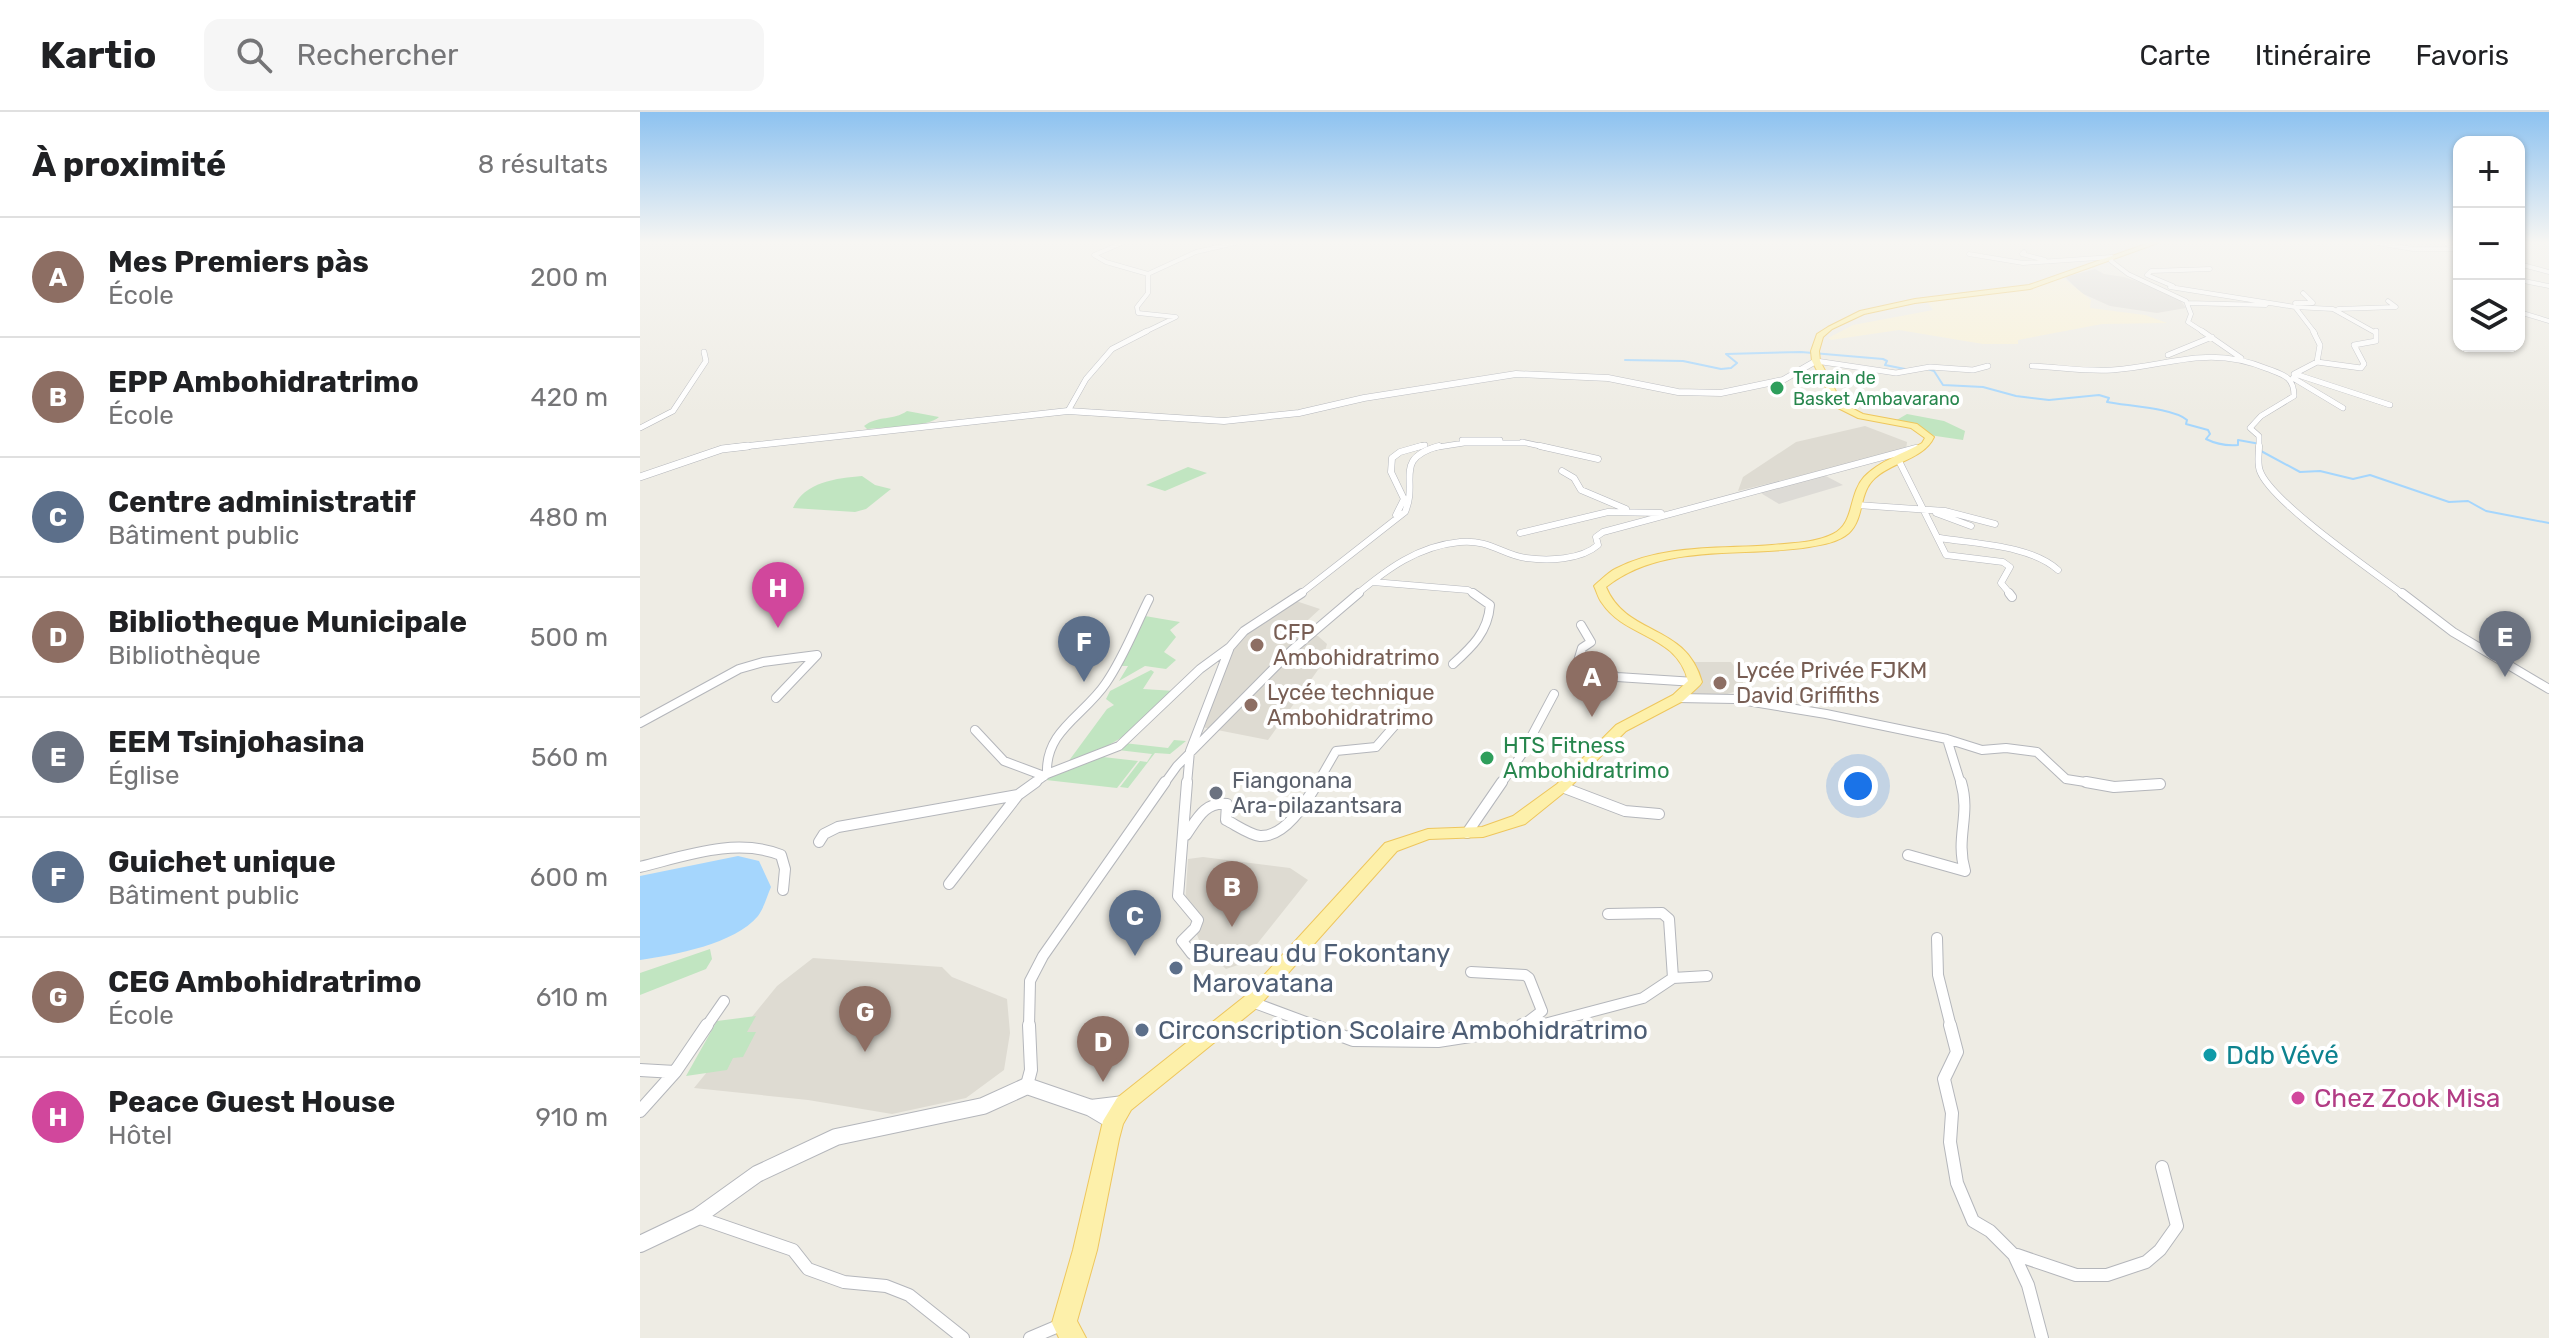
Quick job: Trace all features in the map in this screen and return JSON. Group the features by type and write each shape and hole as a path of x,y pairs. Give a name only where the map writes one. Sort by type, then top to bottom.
{"main road":[{"path":"1069,1330 1110,1130 1124,1104 1251,1002 1391,847 1428,834 1491,830 1519,820 1562,787 1621,728 1678,698 1695,682 1694,668 1684,655 1630,621 1606,600 1600,586 1604,582 1626,569 1654,560 1795,547 1834,538 1851,526 1865,481 1877,471 1926,445 1930,437 1920,428 1861,416 1844,408 1815,355 1820,336 1862,312 1921,300"}],"street":[{"path":"1068,411 1086,379 1112,349 1176,317 1146,315 1136,310 1147,300"},
{"path":"2184,300 2191,314 2188,322 2242,358"},
{"path":"2264,300 2313,303 2310,300"},
{"path":"2187,303 2257,306 2277,302 2295,307 2333,309 2396,307 2388,301"},
{"path":"2291,375 2308,370 2317,362 2322,348 2317,334 2295,307"},
{"path":"2317,362 2361,368 2364,364 2354,345 2376,341 2376,331 2333,309"},
{"path":"2525,314 2549,321"},
{"path":"2144,360 2183,351 2212,337"},
{"path":"2183,351 2242,358 2390,405"},
{"path":"640,428 673,411 706,361 704,352"},
{"path":"640,477 710,452 768,442 1068,411 1224,421 1310,411 1364,398 1516,374 1608,378 1678,392 1721,393 1783,380 1815,355 1896,373 1910,369 1937,367 1973,370 1988,366"},
{"path":"2032,366 2112,370 2177,358 2218,356"},
{"path":"2291,375 2343,408"},
{"path":"2291,375 2294,396 2261,416 2250,428 2259,436 2259,469 2266,481 2306,521 2453,632 2549,689"},
{"path":"1389,525 1404,499 1390,465 1392,458 1400,452 1429,444 1472,439 1525,443 1598,459"},
{"path":"949,884 1018,795 1046,775 1119,746 1244,631 1318,583 1389,525 1409,506 1412,497 1407,484 1415,453 1441,446 1525,443"},
{"path":"1027,1086 1031,1070 1030,981 1043,956 1190,751 1292,650 1408,555 1460,542 1491,544 1524,558 1564,558 1590,552 1598,545 1596,537 1603,532 1926,445"},
{"path":"1899,461 1946,555 2003,562 2010,567 2001,583 2012,597"},
{"path":"1562,471 1574,478 1581,490 1631,510"},
{"path":"1857,505 1945,511 1995,524"},
{"path":"1924,509 1971,526"},
{"path":"1520,533 1608,512 1631,510 1668,514"},
{"path":"1940,538 2006,549 2048,561 2058,570"},
{"path":"1372,582 1468,590 1490,605 1490,620 1478,640 1453,664"},
{"path":"1046,775 1048,752 1063,724 1099,693 1149,599"},
{"path":"1581,625 1591,642 1582,648 1579,658 1617,677 1695,682"},
{"path":"1192,954 1182,941 1195,928 1198,920 1178,896 1190,751 1230,647"},
{"path":"640,723 739,669 763,662 817,655 776,698"},
{"path":"1467,833 1522,754 1554,694"},
{"path":"1678,698 1735,699 1947,739 1982,750 2006,748 2037,752 2066,779 2114,787 2160,784"},
{"path":"1184,838 1206,806 1218,802 1227,804 1226,820 1258,836 1275,834 1304,806 1336,751 1366,752 1377,748 1403,716"},
{"path":"975,730 1004,761 1046,775"},
{"path":"1908,855 1965,871 1959,851 1967,803 1947,739"},
{"path":"1562,787 1625,811 1659,814"},
{"path":"819,842 824,834 838,827 1018,795"},
{"path":"640,867 749,846 772,849 781,855 785,869 783,890"},
{"path":"1608,914 1662,913 1669,919 1673,978"},
{"path":"1937,938 1938,975 1957,1052 1944,1079 1952,1113 1950,1142 1957,1183 1973,1221 1995,1230 2017,1255 2029,1284 2042,1338"},
{"path":"1471,972 1525,975 1529,978 1542,1011 1539,1016 1524,1022 1520,1029"},
{"path":"1251,1002 1353,1040 1438,1041 1520,1029 1643,998 1673,978 1707,976"},
{"path":"640,1111 675,1072 724,1001"},
{"path":"640,1070 675,1072"},
{"path":"640,1244 697,1217 757,1174 836,1137 983,1106 1027,1086 1091,1108 1124,1104"},
{"path":"1091,1108 1110,1130"},
{"path":"2017,1255 2034,1256 2075,1275 2103,1275 2129,1269 2155,1256 2177,1226 2162,1167"},
{"path":"697,1217 793,1250 808,1269 844,1282 886,1286 909,1295 963,1338"},
{"path":"1030,1338 1069,1330"}],"shaded area":[{"path":"2097,300 2180,300 2186,308 2157,313 2110,306"},
{"path":"1865,426 1907,442 1906,450 1738,491 1743,477 1796,442"},
{"path":"1822,474 1843,485 1779,504 1759,492"},
{"name":"Lycée technique Ambohidratrimo","path":"1293,600 1320,609 1297,630 1318,636 1327,644 1320,667 1268,740 1202,727 1239,640"},
{"name":"Lycée Privée FJKM David Griffiths","path":"1693,662 1731,662 1743,678 1743,689 1724,695 1688,697 1697,687"},
{"path":"1203,857 1290,868 1308,880 1241,964 1226,969 1202,947 1185,906 1188,859"},
{"path":"813,958 942,967 952,977 1007,999 1010,1033 1004,1070 966,1098 892,1114 808,1100 694,1088 777,986"}],"green space":[{"path":"907,411 939,417 905,426 867,429 864,426 875,420"},
{"path":"1907,414 1944,421 1965,431 1963,440 1929,435 1895,421"},
{"path":"1188,467 1207,473 1165,491 1146,485"},
{"path":"862,476 875,485 891,489 866,509 855,512 793,508 798,499 813,487 832,480"},
{"path":"1145,616 1180,622 1170,630 1176,637 1164,652 1176,660 1166,669 1145,666 1119,681 1128,666 1115,666"},
{"path":"1151,670 1154,672 1143,689 1175,691 1113,743 1068,762 1107,709 1114,705 1106,699 1110,691"},
{"path":"1174,740 1186,741 1170,754 1155,753 1128,788 1120,787 1140,761 1147,762 1152,754 1118,750 1124,743 1168,748"},
{"path":"1103,757 1138,761 1117,788 1046,780 1055,773"},
{"path":"710,949 712,959 706,969 640,995 640,973"},
{"path":"756,1016 747,1032 756,1032 743,1057 733,1058 727,1070 686,1076 717,1021"}],"sand":[{"path":"2091,300 2090,308 2145,315 2167,323 2102,324 2018,340 2018,344 1983,344 1899,330 1828,338 1853,325 1933,310 1927,302"}],"water":[{"path":"738,856 759,861 771,887 758,916 748,926 720,941 640,960 640,876"}],"waterway":[{"path":"1625,360 1683,361 1721,369 1731,368 1737,363 1726,354 1801,352 1883,359 1887,361 1885,365 1905,369"},
{"path":"1928,369 1934,371 1943,385 1983,387 2016,396 2049,400 2099,395 2109,398 2107,402 2180,416 2187,420 2186,424 2208,430 2210,434 2206,439 2214,442 2238,445 2238,440 2260,444"},
{"path":"2261,451 2300,472 2320,471 2353,479 2370,475 2449,502 2468,501 2486,511 2549,523"}],"place":[{"name":"Terrain de Basket Ambavarano","path":"1777,388"},
{"name":"Peace Guest House","path":"778,628"},
{"name":"CFP Ambohidratrimo","path":"1257,645"},
{"name":"EEM Tsinjohasina","path":"2505,677"},
{"name":"Guichet unique","path":"1084,682"},
{"name":"Lycée Privée FJKM David Griffiths","path":"1720,683"},
{"name":"Lycée technique Ambohidratrimo","path":"1251,705"},
{"name":"Mes Premiers pàs","path":"1592,717"},
{"name":"HTS Fitness Ambohidratrimo","path":"1487,758"},
{"name":"Fiangonana Ara-pilazantsara","path":"1216,793"},
{"name":"EPP Ambohidratrimo","path":"1232,927"},
{"name":"Centre administratif","path":"1135,956"},
{"name":"Bureau du Fokontany Marovatana","path":"1176,968"},
{"name":"Circonscription Scolaire Ambohidratrimo","path":"1142,1030"},
{"name":"CEG Ambohidratrimo","path":"865,1052"},
{"name":"Ddb Vévé","path":"2210,1055"},
{"name":"Bibliotheque Municipale","path":"1103,1082"},
{"name":"Chez Zook Misa","path":"2298,1098"}]}
